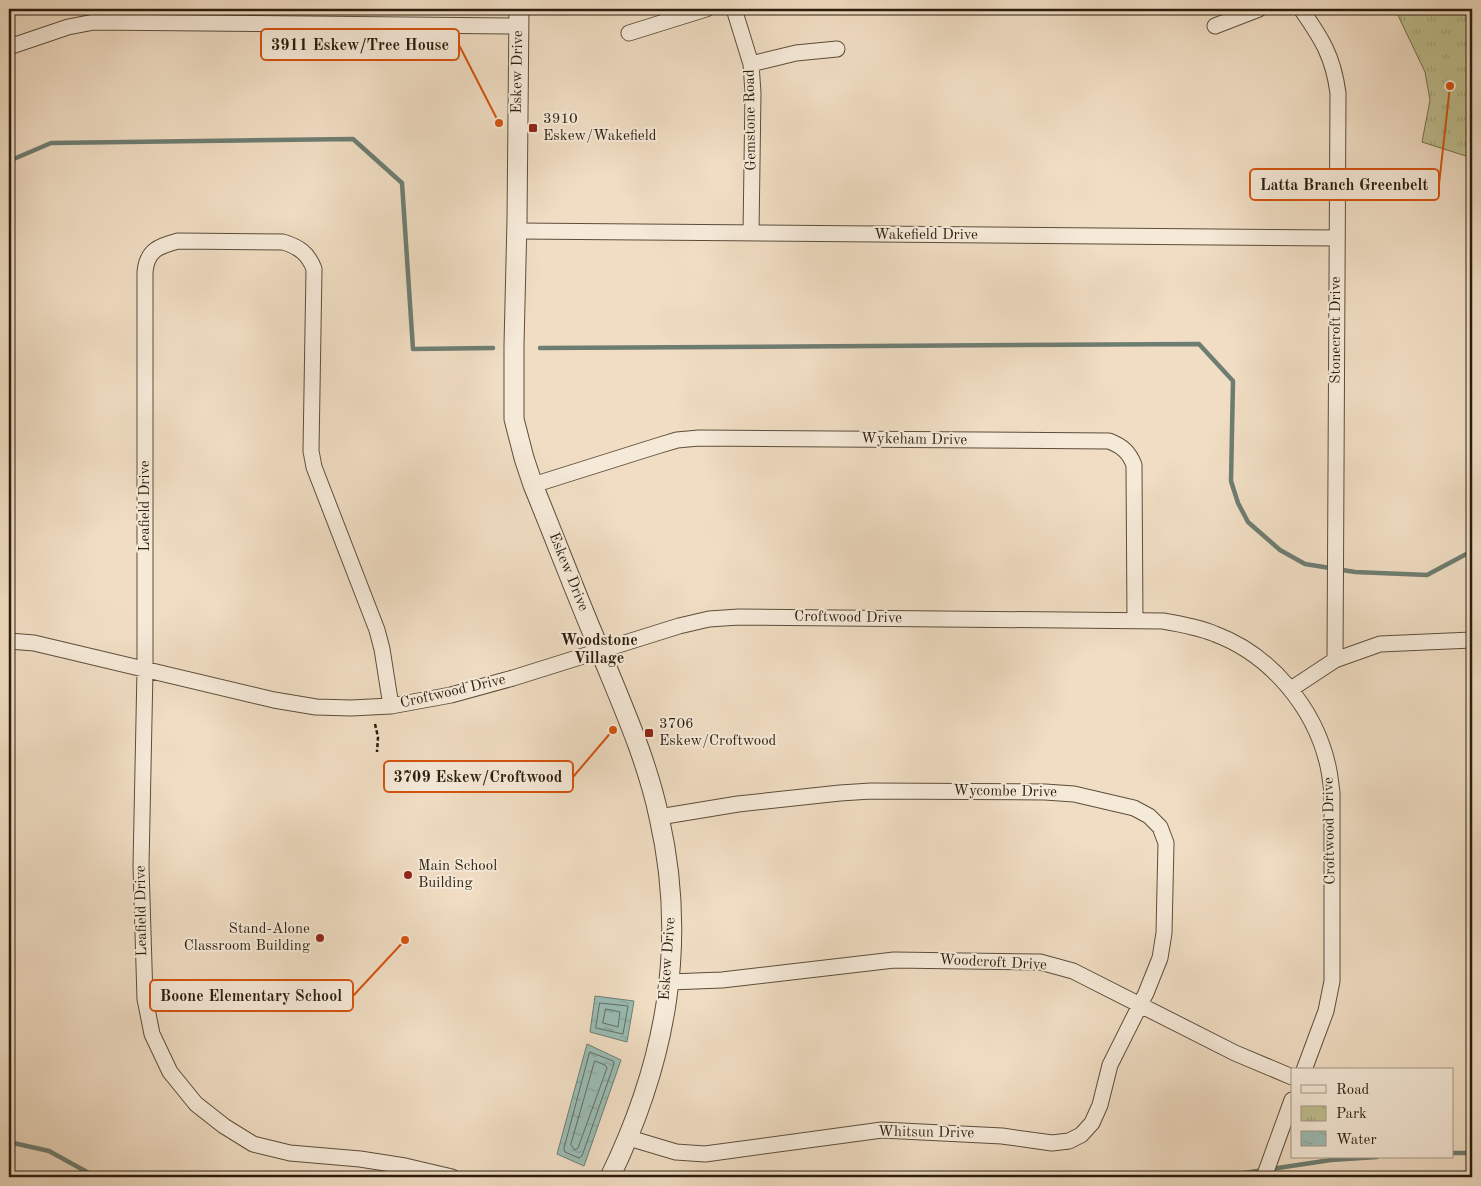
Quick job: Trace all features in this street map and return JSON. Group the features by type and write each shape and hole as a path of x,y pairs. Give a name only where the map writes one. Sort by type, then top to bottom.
{"street":[{"path":"629,33 706,9"},
{"name":"Gemstone Road","path":"734,9 751,64 753,93 751,233"},
{"path":"1215,26 1258,9"},
{"name":"Stonecroft Drive","path":"1301,9 1318,33 1329,55 1335,73 1338,93 1334,557 1335,660"},
{"path":"9,47 68,27 94,22 519,17"},
{"name":"Eskew Drive","path":"519,17 514,419 533,485 636,739 659,817 667,858 672,901 672,942 669,982 660,1042 647,1090 629,1138 610,1177"},
{"path":"751,64 796,53 837,49"},
{"name":"Wakefield Drive","path":"517,231 1336,238"},
{"name":"Leafield Drive","path":"391,706 377,630 314,467 312,451 314,269 310,258 298,246 283,242 178,241 156,249 149,256 146,263 145,670 141,866 144,999 152,1034 170,1072 196,1104 224,1126 253,1144 290,1154 360,1159 405,1166 452,1177"},
{"name":"Wykeham Drive","path":"533,485 677,440 699,438 1109,441 1120,445 1130,455 1134,465 1135,621"},
{"name":"Croftwood Drive","path":"9,641 34,643 250,694 316,707 351,708 391,706 451,695 709,618 739,616 1135,621 1172,623 1216,634 1242,647 1268,665 1291,689 1309,718 1321,743 1328,766 1332,792 1332,981 1326,1011 1305,1068"},
{"path":"1291,689 1335,660 1380,644 1472,640"},
{"name":"Wycombe Drive","path":"659,817 738,804 872,791 1045,792 1074,794 1134,808 1149,816 1160,827 1166,844 1164,933 1160,958 1140,1006"},
{"name":"Woodcroft Drive","path":"669,982 722,980 894,960 1040,962 1073,971 1235,1053 1291,1077"},
{"name":"Whitsun Drive","path":"629,1138 676,1152 705,1154 882,1130 1002,1136 1052,1143 1069,1141 1081,1134 1092,1123 1100,1105 1110,1065 1140,1006"},
{"path":"1264,1177 1291,1103"}],"path":[{"path":"375,724 378,737 377,752"}],"green space":[{"path":"1395,9 1472,9 1472,158 1422,142 1430,100 1425,72"}],"water":[{"path":"595,996 634,1001 627,1042 590,1032"},
{"path":"587,1044 621,1060 584,1166 557,1154"}],"waterway":[{"path":"9,161 51,143 353,139 402,183 413,349 493,348"},
{"path":"540,348 1199,344 1233,381 1231,481 1238,503 1248,522 1280,550 1305,564 1355,572 1427,575 1472,551"},
{"path":"9,1142 49,1151 96,1177"},
{"path":"1454,1153 1472,1153"},
{"path":"1271,1169 1331,1160 1362,1158"},
{"path":"1220,1177 1263,1170"}],"place":[{"name":"Latta Branch Greenbelt","path":"1450,86"},
{"name":"3911 Eskew/Tree House","path":"499,123"},
{"name":"3910 Eskew/Wakefield","path":"533,128"},
{"name":"3709 Eskew/Croftwood","path":"613,730"},
{"name":"3706 Eskew/Croftwood","path":"649,733"},
{"name":"Main School Building","path":"408,875"},
{"name":"Stand-Alone Classroom Building","path":"320,938"},
{"name":"Boone Elementary School","path":"405,940"}],"district":[{"name":"Woodstone Village","path":"599,650"}]}
